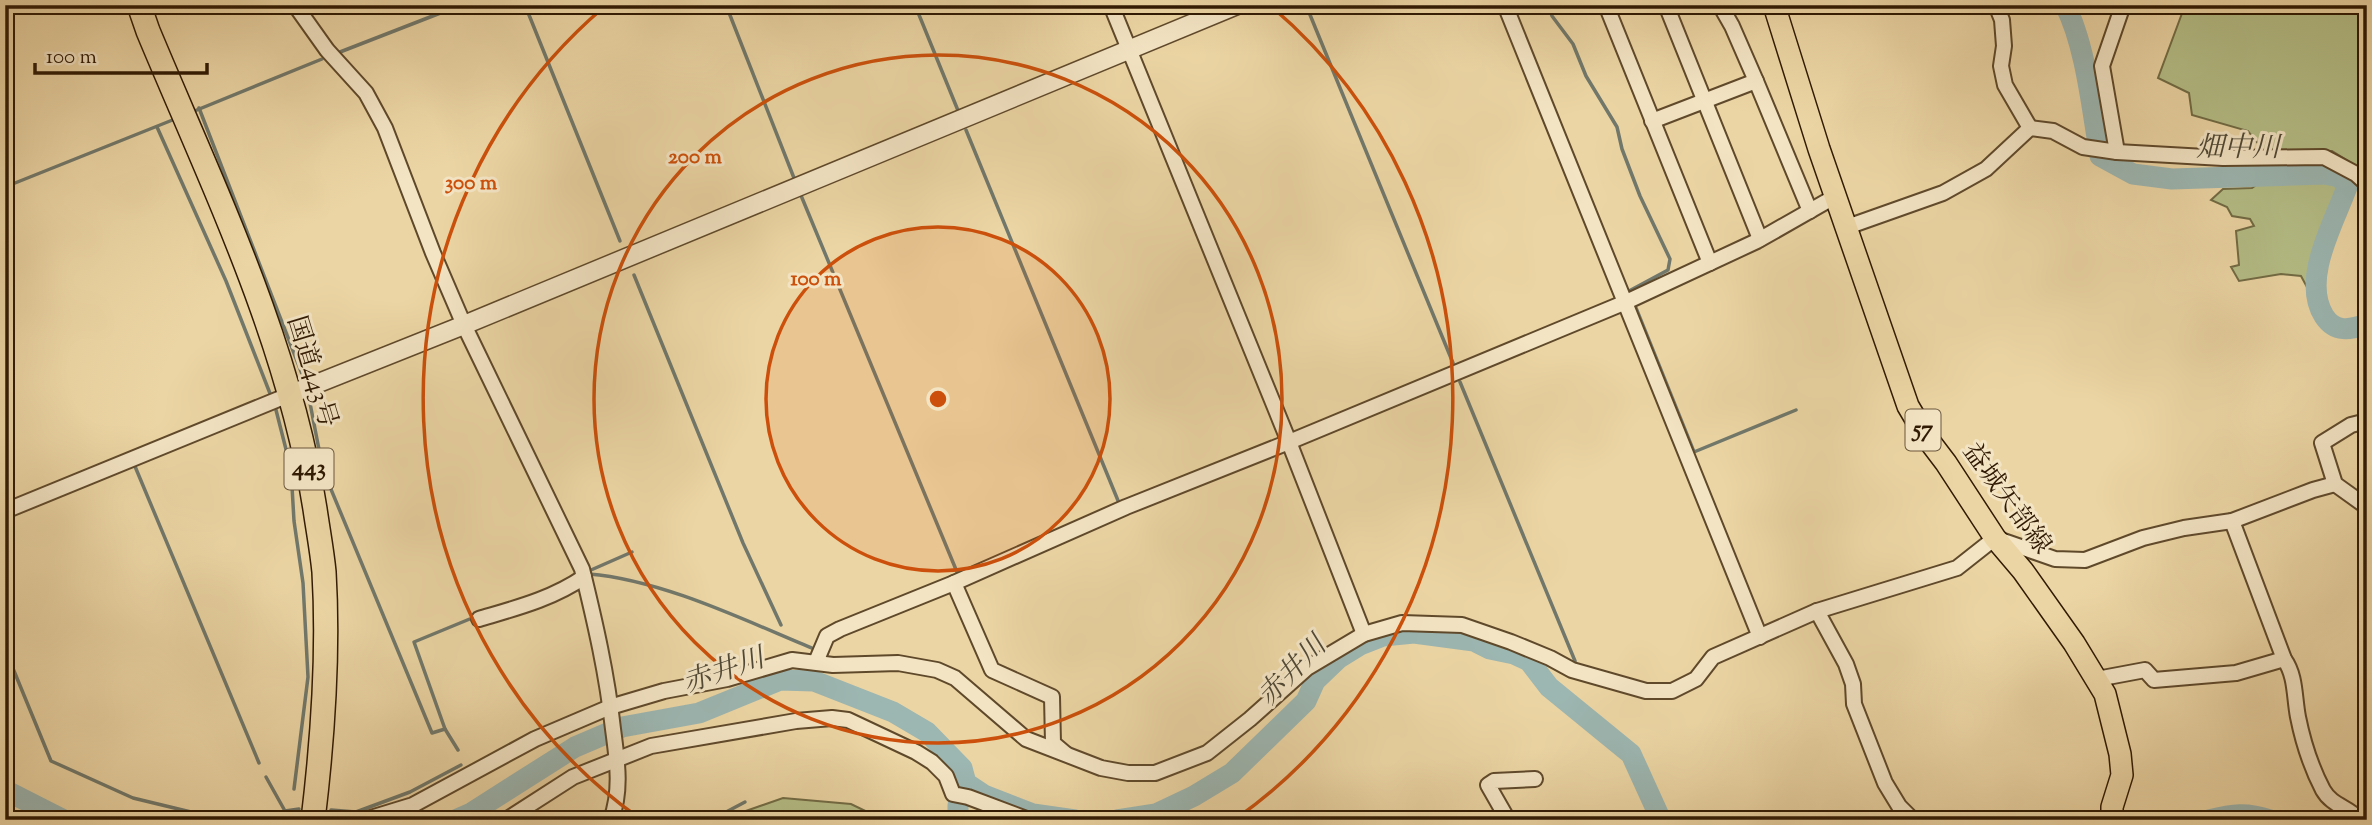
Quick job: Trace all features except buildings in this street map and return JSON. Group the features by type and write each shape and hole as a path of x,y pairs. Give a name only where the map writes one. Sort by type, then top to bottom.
{"highway":[{"name":"国道443号","path":"139,5 258,294 291,394 308,464 324,571 326,660 313,820"}],"main road":[{"name":"益城矢部線","path":"1773,5 1908,406 1995,538 2024,571 2105,694 2120,754 2122,775 2112,807 2112,820"}],"street":[{"path":"295,5 327,50 366,93 385,128 464,325 582,569 593,608 611,710 618,792 611,820"},
{"path":"1111,5 1364,634"},
{"path":"5,511 464,325 1237,5"},
{"path":"1505,5 1760,637"},
{"path":"1606,5 1710,263"},
{"path":"1666,5 1760,239"},
{"path":"1720,5 1732,26 1810,211"},
{"path":"1996,5 2002,20 2004,46 2001,66 2005,85 2030,128"},
{"path":"2115,152 2102,66 2123,5"},
{"path":"1652,121 1756,81"},
{"path":"2030,128 2053,131 2082,148 2115,152 2223,158 2324,157 2356,174 2367,184"},
{"path":"1847,227 1943,193 1986,169 2030,128"},
{"path":"816,662 827,636 1126,507 1626,302 1760,239 1836,196"},
{"path":"2367,421 2351,425 2322,443 2335,484 2367,507"},
{"path":"364,820 413,805 567,723 664,691 727,679 792,660 858,665 898,663 937,670 955,678 1026,739 1101,768 1128,773 1155,773 1193,760 1224,740 1307,668 1364,634 1402,623 1462,625 1511,642 1572,670 1646,691 1672,691 1696,679 1713,657 1817,611 1957,568 1995,538 2055,559 2085,560 2143,538 2184,528 2232,522 2335,484"},
{"path":"2232,522 2284,659 2292,670 2307,754 2324,792 2338,807 2353,812 2360,820"},
{"path":"479,619 534,603 569,589 584,578"},
{"path":"954,583 992,670 1052,697 1053,743 1070,757"},
{"path":"1817,611 1846,664 1853,684 1854,704 1885,783 1899,806 1913,820"},
{"path":"2096,679 2145,670 2154,680 2236,673 2284,659"},
{"path":"506,820 573,777 616,755 651,746 832,718 848,720 932,762 946,776 953,794 1029,820"},
{"path":"1508,820 1488,785 1494,781 1535,779"}],"green space":[{"path":"2213,5 2367,5 2367,180 2353,164 2332,151 2264,151 2248,131 2192,115 2189,93 2158,78 2184,8 2212,11"},
{"path":"2324,177 2337,179 2342,189 2313,269 2312,287 2309,291 2301,276 2281,274 2239,281 2231,267 2239,265 2236,231 2254,226 2250,219 2232,216 2227,207 2211,200 2223,189 2252,188 2263,180"},
{"path":"783,798 851,804 884,820 720,820"}],"waterway":[{"path":"340,52 461,5"},
{"path":"525,5 620,241"},
{"path":"726,5 794,178"},
{"path":"915,5 959,113"},
{"path":"1306,5 1453,363"},
{"path":"1548,5 1552,16 1573,44 1586,76 1617,127 1622,149 1640,196 1670,259 1668,270 1629,291"},
{"name":"畑中川","path":"2065,5 2083,59 2100,156 2133,174 2172,179 2324,174 2340,177 2347,187 2322,251 2316,285 2318,301 2324,316 2338,328 2349,329 2367,324"},
{"path":"192,112 322,59"},
{"path":"199,108 304,379"},
{"path":"5,187 175,119"},
{"path":"157,127 226,281 271,396"},
{"path":"966,130 1119,503"},
{"path":"800,193 957,572"},
{"path":"634,275 743,543 781,625"},
{"path":"1636,308 1694,452 1796,410"},
{"path":"1460,382 1575,661"},
{"path":"309,398 323,470 432,733 445,729 458,750"},
{"path":"276,410 291,469 294,521 303,583 308,677 294,789"},
{"path":"134,464 259,763"},
{"path":"591,570 632,552"},
{"path":"589,574 646,584 675,593 814,649"},
{"path":"445,729 414,642 477,616"},
{"name":"赤井川","path":"1117,820 1156,814 1194,796 1232,773 1306,701 1315,681 1339,658 1360,645 1383,636 1414,633 1474,641 1529,661 1549,687 1631,754 1661,820"},
{"path":"5,649 51,761 133,798 224,820"},
{"name":"赤井川","path":"455,820 471,813 575,747 622,727 699,713 780,680 814,681 893,712 927,732 962,768 966,783 984,795 1033,814 1075,820"},
{"path":"331,810 356,812 410,792 461,765"},
{"path":"266,777 285,811 299,809"},
{"name":"赤井川","path":"5,790 64,820"},
{"path":"711,820 745,802"},
{"path":"958,805 958,820"},
{"name":"赤井川","path":"2209,820 2239,815 2270,820"},
{"path":"256,820 262,820"}]}
